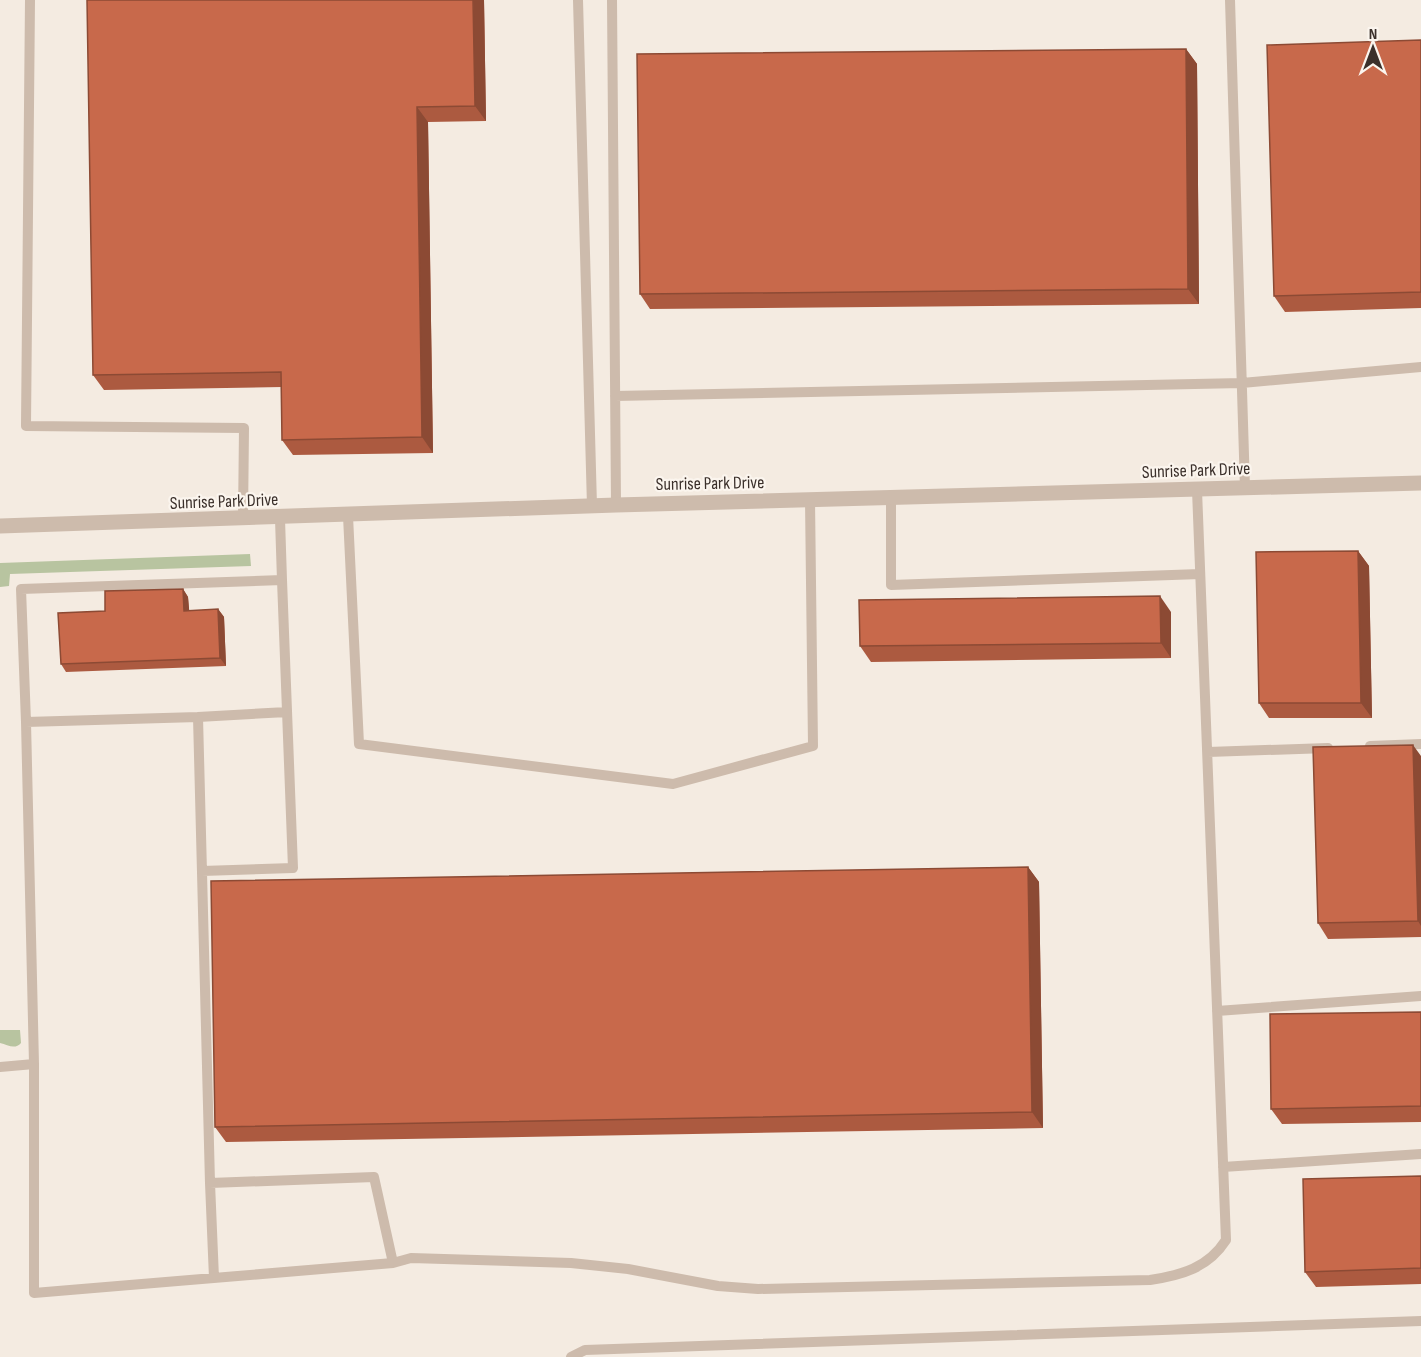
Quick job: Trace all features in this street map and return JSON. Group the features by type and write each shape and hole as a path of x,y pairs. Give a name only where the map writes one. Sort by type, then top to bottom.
{"street":[{"name":"Sunrise Park Drive","path":"0,526 280,519 616,505 1421,483"}],"lane":[{"path":"30,0 26,426 244,428 243,519"},
{"path":"578,0 592,506"},
{"path":"612,0 616,505"},
{"path":"1230,0 1245,488"},
{"path":"615,396 1242,382 1421,367"},
{"path":"282,580 21,589 34,1064 34,1293 393,1263 411,1258 571,1263 628,1269 718,1286 758,1289 1150,1280 1181,1275 1205,1263 1218,1253 1226,1240 1197,489"},
{"path":"891,498 891,585 1200,574"},
{"path":"348,516 358,744 673,784 813,746 810,500"},
{"path":"201,871 293,868 280,519"},
{"path":"26,722 287,712"},
{"path":"198,717 214,1278"},
{"path":"1362,747 1421,744"},
{"path":"1208,752 1338,747"},
{"path":"1217,1011 1421,996"},
{"path":"0,1067 34,1064"},
{"path":"1224,1167 1421,1154"},
{"path":"210,1183 375,1177 393,1263"},
{"path":"571,1357 585,1350 1421,1321"}],"green space":[{"path":"250,554 251,566 10,574 9,586 0,587 0,563"},
{"path":"0,1030 20,1030 21,1043 14,1047 0,1043"}],"building":[{"path":"87,0 473,0 475,106 417,107 422,437 282,440 281,372 93,375"},
{"path":"1421,40 1421,292 1274,296 1267,45"},
{"path":"1186,49 1188,289 640,294 637,54"},
{"path":"1358,551 1361,703 1259,703 1256,552"},
{"path":"183,589 184,611 218,609 220,658 61,664 58,613 105,611 105,591"},
{"path":"1160,596 1161,643 860,646 859,600"},
{"path":"1413,745 1418,921 1318,923 1313,747"},
{"path":"1028,867 1032,1112 215,1127 211,881"},
{"path":"1421,1012 1421,1106 1271,1109 1270,1014"},
{"path":"1421,1176 1421,1268 1305,1272 1303,1179"}]}
